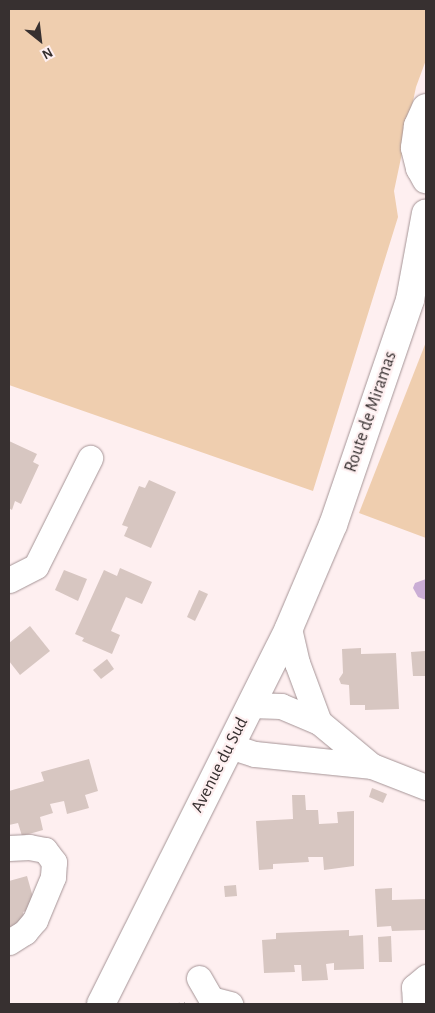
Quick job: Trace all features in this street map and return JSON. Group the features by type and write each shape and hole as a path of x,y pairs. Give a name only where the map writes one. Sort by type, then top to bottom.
{"main road":[{"path":"426,108 418,126 415,148 420,168 426,179"},
{"name":"Route de Miramas","path":"333,524 418,291 426,213"},
{"name":"Avenue du Sud","path":"101,1004 289,628 333,524"}],"street":[{"path":"9,580 36,566 90,458"},
{"path":"289,628 296,663 319,722"},
{"path":"250,705 280,706 319,722 372,766"},
{"path":"230,746 255,754 372,766 426,787"},
{"path":"9,848 29,847 45,850 54,862 53,877 35,920 24,932 9,942"},
{"path":"414,1004 414,987 426,977"},
{"path":"199,978 211,999 230,1004"}],"shaded area":[{"path":"9,9 426,9 426,60 416,87 394,191 398,217 313,491 9,385"},
{"path":"426,342 426,538 359,513"},
{"path":"426,579 426,600 418,597 413,588 415,583"}],"building":[{"path":"9,441 37,454 33,462 39,465 21,504 15,501 12,510 9,508"},
{"path":"149,480 176,492 151,548 124,536 128,527 122,525 139,486 145,488"},
{"path":"120,568 152,582 142,604 126,597 111,631 120,635 112,654 82,641 84,638 75,634 104,570 117,576"},
{"path":"64,570 87,579 78,601 55,590"},
{"path":"199,590 208,594 195,621 187,617"},
{"path":"30,626 50,651 20,675 9,661 9,643"},
{"path":"361,648 361,654 396,653 399,709 365,710 365,705 350,705 349,685 341,684 339,679 343,673 342,649"},
{"path":"425,651 426,676 413,676 411,652"},
{"path":"107,659 114,669 101,679 93,670"},
{"path":"89,759 98,791 85,795 89,808 67,814 64,801 50,804 53,813 40,817 43,830 22,836 18,823 9,825 9,791 44,781 41,772"},
{"path":"372,788 387,794 383,803 369,797"},
{"path":"292,795 305,795 306,810 318,810 319,824 338,823 337,812 354,811 354,866 324,870 323,857 308,857 309,862 273,864 273,869 259,870 256,821 293,819"},
{"path":"27,876 36,908 23,912 26,925 9,930 9,881"},
{"path":"236,885 237,896 225,897 224,886"},
{"path":"392,888 392,900 426,899 426,930 392,931 391,926 377,927 375,889"},
{"path":"349,930 349,936 363,935 364,969 334,970 334,963 326,964 328,980 302,981 301,965 294,965 295,972 264,973 262,940 276,939 276,933"},
{"path":"391,936 392,962 379,962 378,937"}]}
